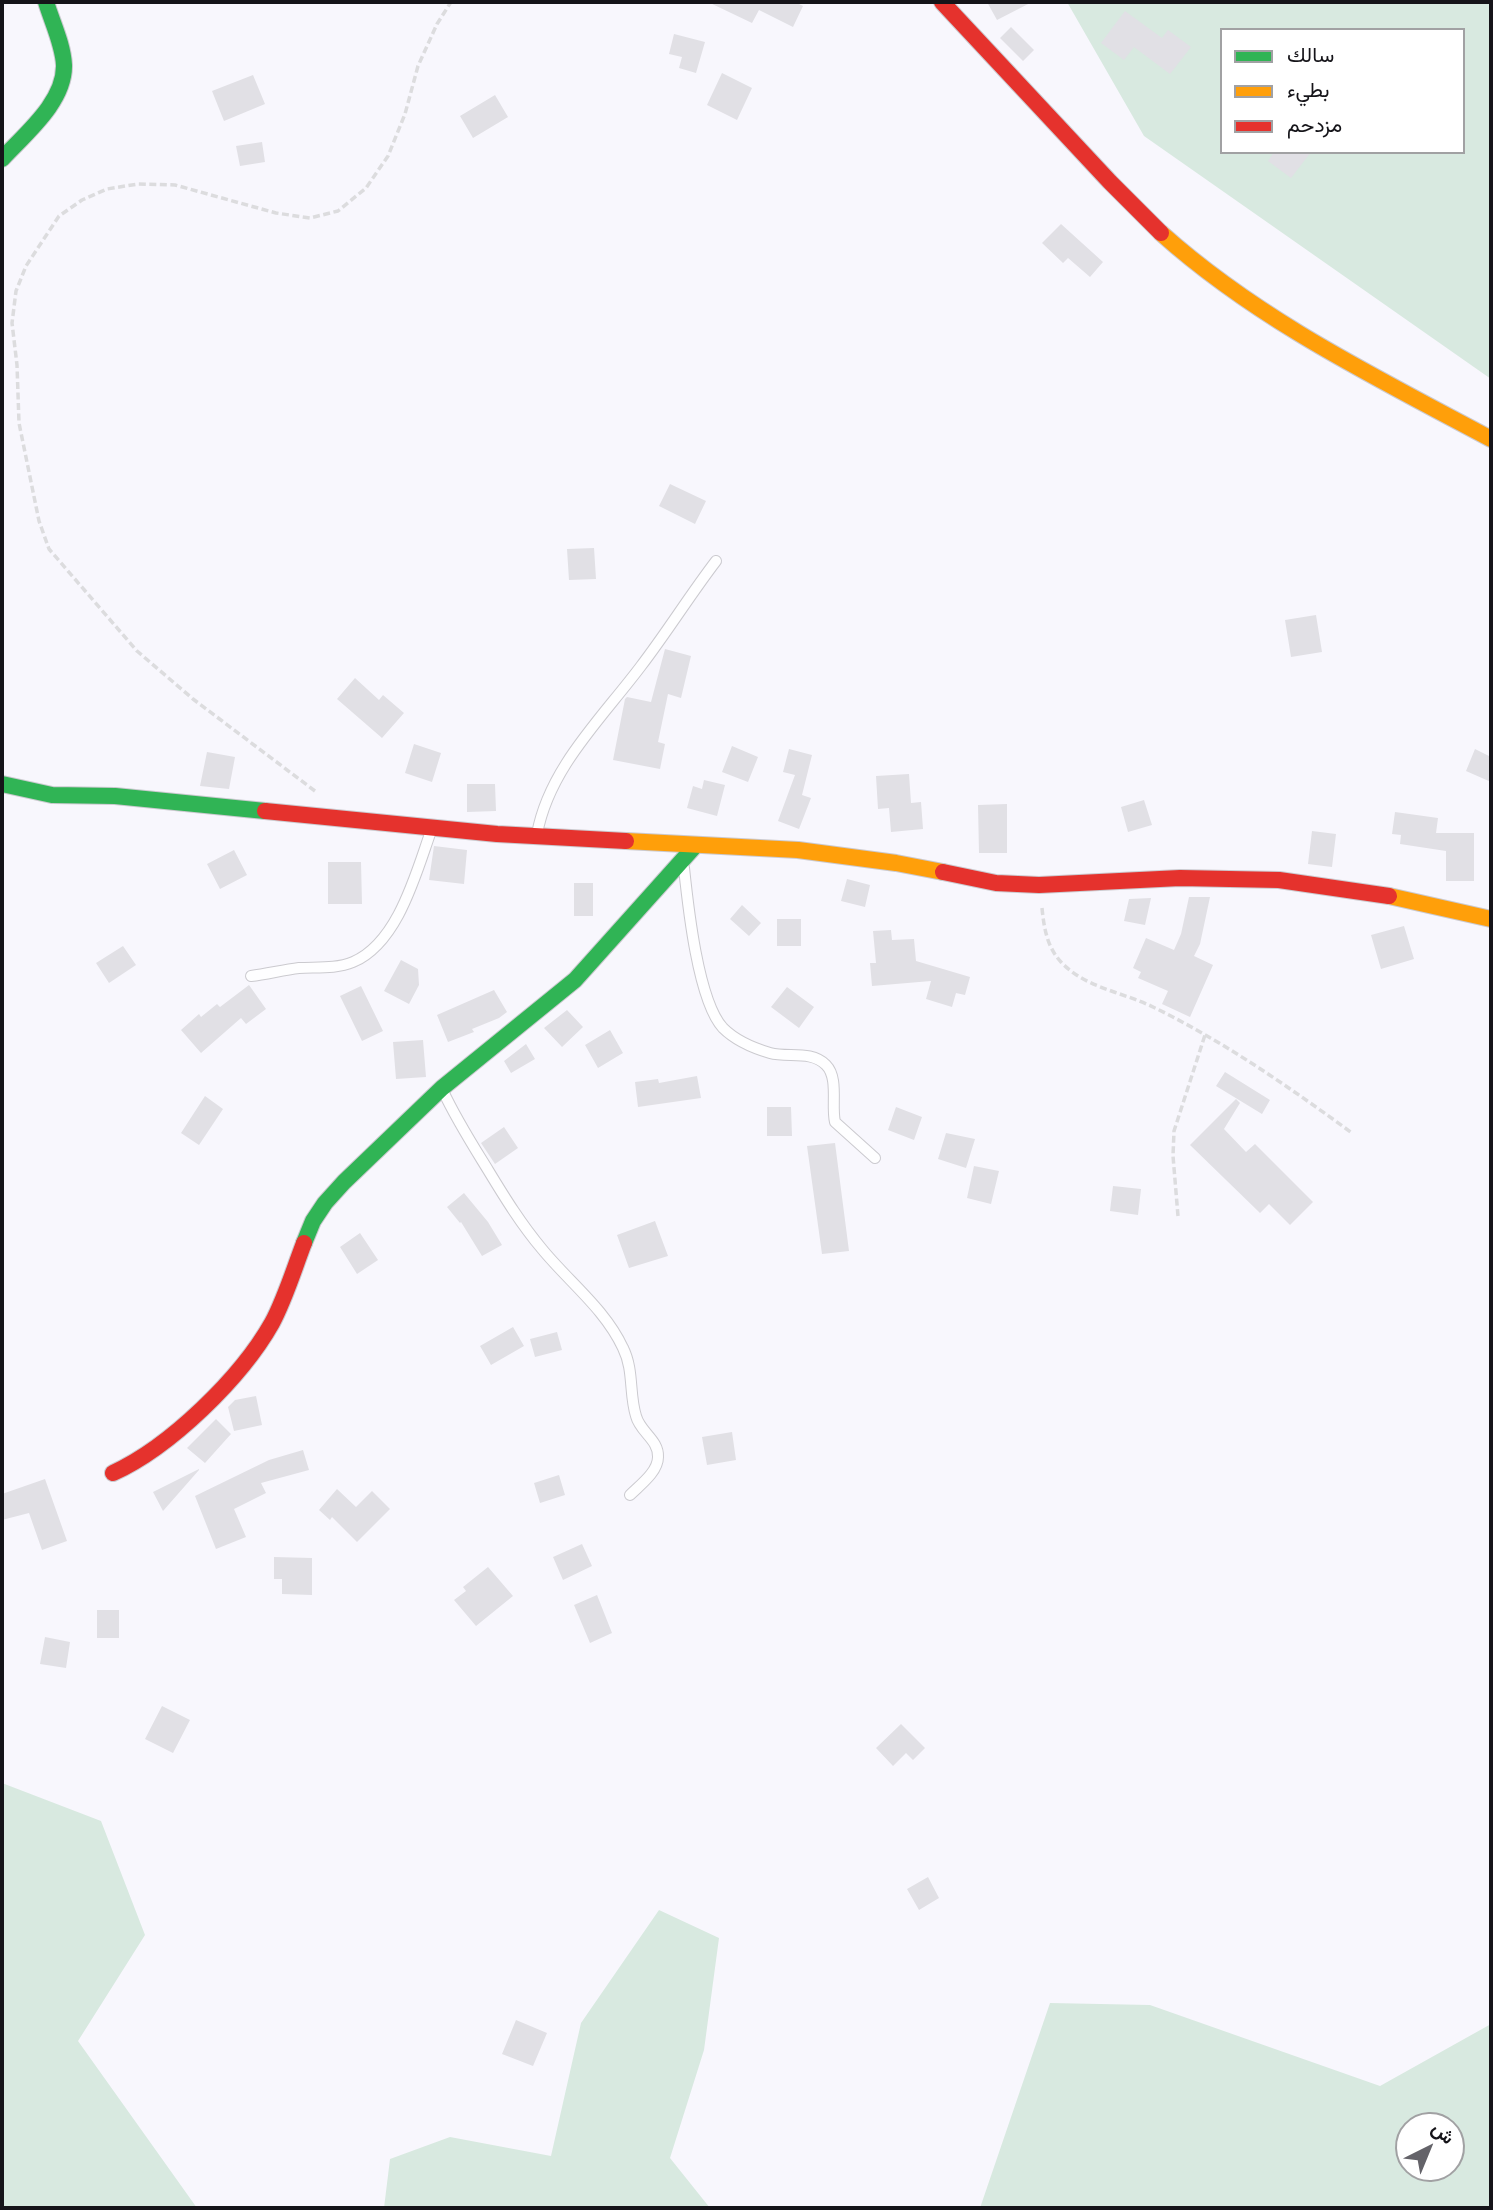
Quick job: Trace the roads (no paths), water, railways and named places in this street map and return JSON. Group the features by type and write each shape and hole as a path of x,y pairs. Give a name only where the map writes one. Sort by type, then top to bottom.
{"street":[{"path":"2,159 45,110 64,79 62,54 46,2"},
{"path":"942,2 1116,191 1155,228 1208,271 1322,347 1491,439"},
{"path":"2,784 52,794 116,796 689,852 733,846 838,855 996,883 1040,885 1180,877 1279,880 1374,893 1491,919"},
{"path":"113,1473 133,1464 174,1435 248,1361 273,1321 313,1221 325,1203 442,1088 575,979 689,852"}],"lane":[{"path":"537,836 548,795 564,767 716,561"},
{"path":"251,976 297,968 340,965 365,956 392,926 406,897 432,827"},
{"path":"689,852 688,914 712,1009 721,1026 733,1037 752,1047 772,1054 816,1059 827,1066 832,1076 835,1122 875,1158"},
{"path":"442,1088 456,1119 517,1219 544,1253 596,1308 623,1348 632,1376 636,1418 642,1430 656,1445 658,1453 655,1467 630,1494"}]}
